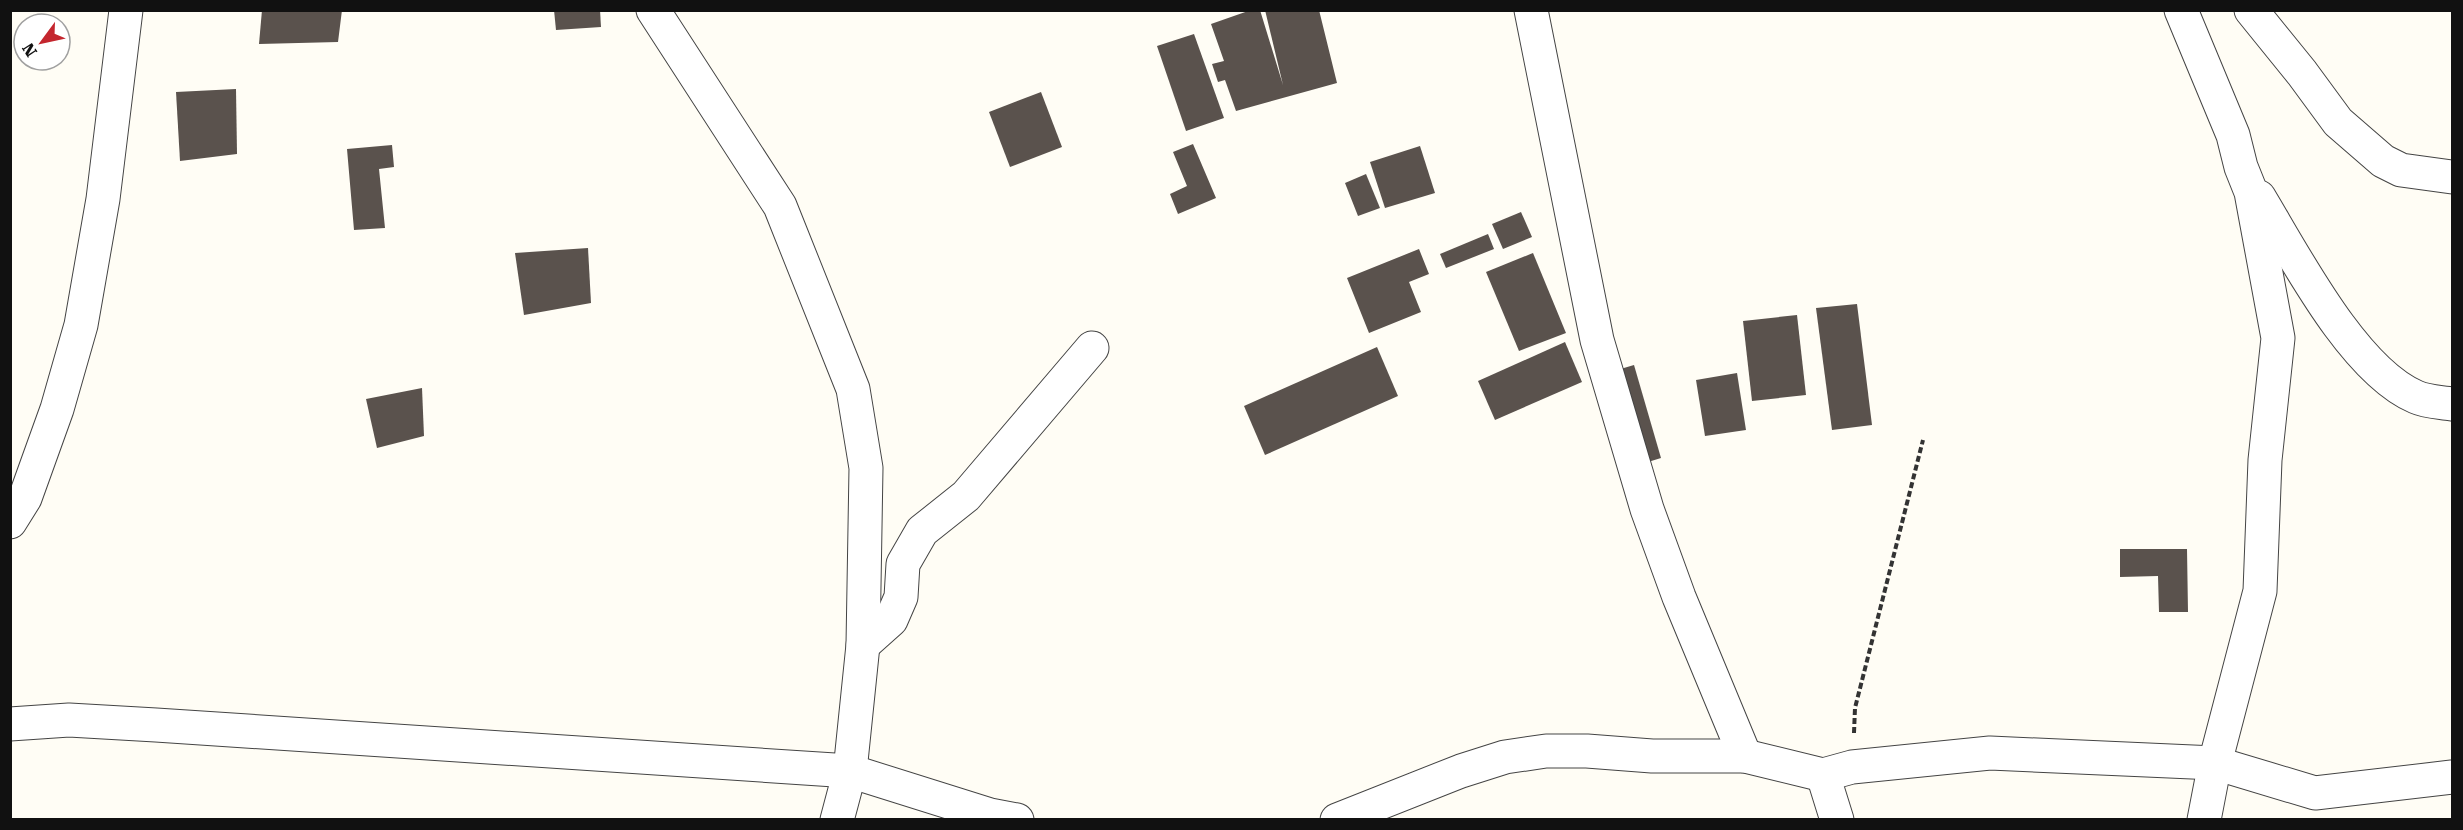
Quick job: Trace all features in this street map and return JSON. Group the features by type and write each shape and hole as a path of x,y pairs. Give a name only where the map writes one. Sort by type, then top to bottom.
{"street":[{"path":"10,522 25,498 57,409 81,325 103,200 126,10"},
{"path":"653,10 780,206 853,389 866,468 862,645 850,771 837,819"},
{"path":"1531,10 1597,340 1647,509 1679,597 1745,756"},
{"path":"2181,10 2233,135 2241,167 2251,192 2278,338 2265,460 2260,591 2215,763 2204,819"},
{"path":"2251,10 2338,122 2383,161 2401,170 2452,177"},
{"path":"2241,167 2337,324 2389,380 2417,398 2452,405"},
{"path":"862,645 891,620 901,597 903,564 922,531 966,496 1092,348"},
{"path":"10,724 69,720 850,771 990,815 1017,819"},
{"path":"1337,819 1461,771 1505,758 1546,751 1587,751 1652,756 1745,756 1837,771 1990,753 2215,763 2315,793 2452,777"},
{"path":"1837,771 1837,819"}],"path":[{"path":"1837,771 1923,440"}],"building":[{"path":"262,10 342,10 338,42 259,44"},
{"path":"554,10 600,10 601,27 556,30"},
{"path":"1251,10 1260,10 1283,85 1265,10 1319,10 1337,83 1236,111 1225,80 1218,82 1212,64 1224,61 1211,24"},
{"path":"1194,34 1224,118 1186,131 1157,46"},
{"path":"236,89 237,154 180,161 176,92"},
{"path":"1041,92 1062,147 1010,167 989,112"},
{"path":"1193,144 1216,198 1178,214 1170,194 1187,186 1173,152"},
{"path":"392,145 394,167 379,169 385,228 354,230 347,149"},
{"path":"1420,146 1435,193 1385,208 1370,162"},
{"path":"1366,174 1380,208 1358,216 1345,183"},
{"path":"1521,212 1532,237 1503,249 1492,224"},
{"path":"1488,234 1494,249 1446,268 1440,254"},
{"path":"588,248 591,303 524,315 515,253"},
{"path":"1419,249 1429,274 1409,282 1421,312 1369,333 1347,278"},
{"path":"1533,253 1566,333 1519,351 1486,272"},
{"path":"1857,304 1872,425 1832,430 1816,308"},
{"path":"1797,315 1806,395 1752,401 1743,321"},
{"path":"1565,342 1582,382 1495,420 1478,381"},
{"path":"1377,347 1398,396 1265,455 1244,406"},
{"path":"1634,365 1661,458 1635,466 1607,373"},
{"path":"1737,373 1746,430 1705,436 1696,380"},
{"path":"422,388 424,436 377,448 366,399"},
{"path":"2120,549 2187,549 2188,612 2159,612 2158,576 2120,577"}]}
